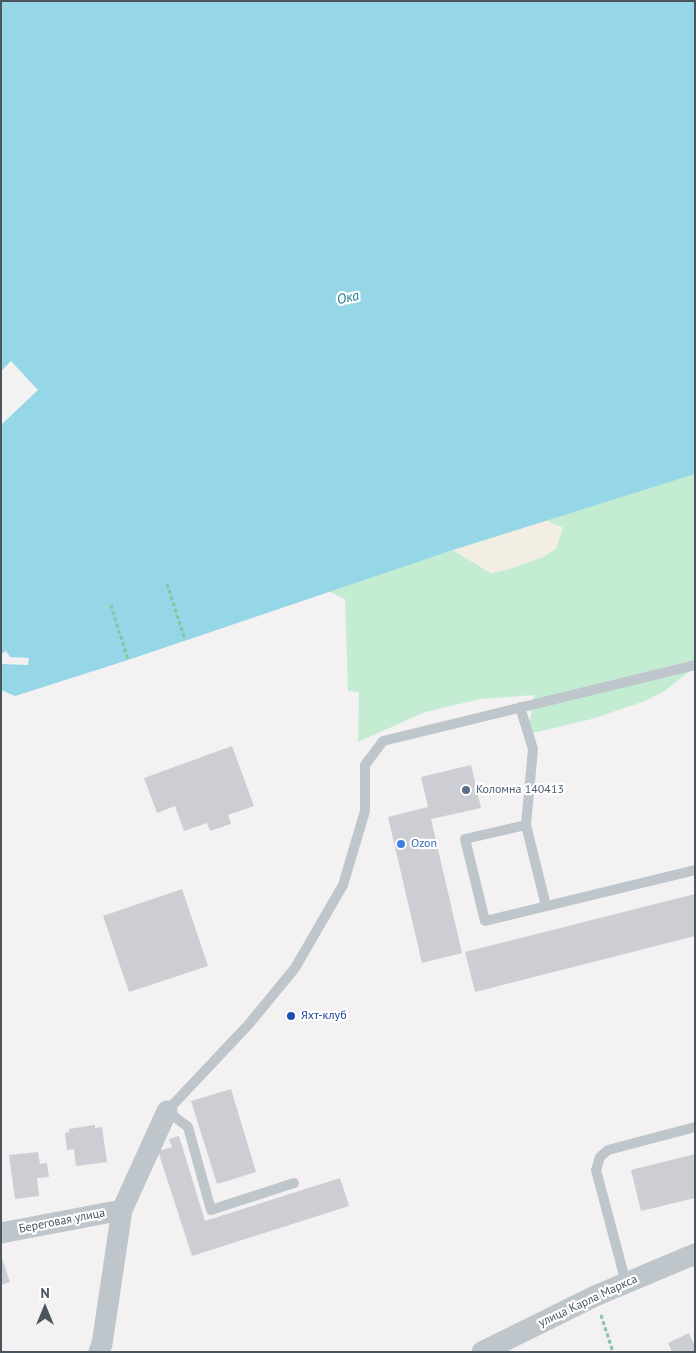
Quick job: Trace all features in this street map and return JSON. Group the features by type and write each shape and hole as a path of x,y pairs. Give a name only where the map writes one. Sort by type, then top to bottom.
{"street":[{"path":"99,1352 102,1344 122,1210 167,1112"},
{"name":"Береговая улица","path":"1,1233 122,1210"},
{"name":"улица Карла Маркса","path":"482,1352 595,1296 695,1254"}],"lane":[{"path":"294,1183 211,1210 188,1127 167,1112 248,1024 295,968 343,885 365,811 365,765 383,741 695,665"},
{"path":"520,707 533,749 526,825 546,906"},
{"path":"526,825 465,840 485,921 695,870"},
{"path":"626,1283 596,1170 600,1158 608,1150 695,1127"}],"path":[{"path":"167,584 185,640"},
{"path":"111,605 128,660"},
{"path":"595,1296 612,1352"}],"green space":[{"path":"695,474 695,667 663,692 645,701 592,719 528,734 534,695 481,699 425,712 358,742 359,692 348,691 345,599 328,591 453,550 491,573 509,569 543,557 563,528 545,520"}],"sand":[{"path":"545,520 563,528 556,549 543,557 509,569 491,573 453,550"}],"water":[{"name":"Ока","path":"1,1 695,1 695,474 453,550 128,660 15,696 1,690"}],"pier":[{"path":"11,361 38,390 1,425 1,371"},
{"path":"6,651 10,657 29,658 28,665 1,664 1,654"}],"building":[{"path":"232,746 254,806 228,815 231,824 210,831 207,823 184,831 175,806 157,813 144,778"},
{"path":"471,765 481,808 431,819 462,953 422,963 388,817 428,807 421,777"},
{"path":"182,889 208,966 129,992 103,916"},
{"path":"695,894 695,936 475,992 465,952"},
{"path":"231,1089 256,1172 217,1184 191,1101"},
{"path":"95,1125 95,1128 102,1127 107,1162 76,1166 74,1149 67,1150 65,1133 69,1132 69,1129"},
{"path":"179,1136 205,1221 340,1178 349,1206 192,1256 158,1151 172,1147 169,1139"},
{"path":"38,1152 40,1164 47,1163 49,1177 37,1178 39,1196 15,1199 9,1155"},
{"path":"695,1154 695,1198 641,1211 631,1170"},
{"path":"1,1255 10,1282 1,1285"},
{"path":"689,1333 695,1346 695,1352 672,1352 668,1343"}],"place":[{"name":"Коломна 140413","path":"466,790"},
{"name":"Ozon","path":"401,844"},
{"name":"Яхт-клуб","path":"291,1016"}]}
